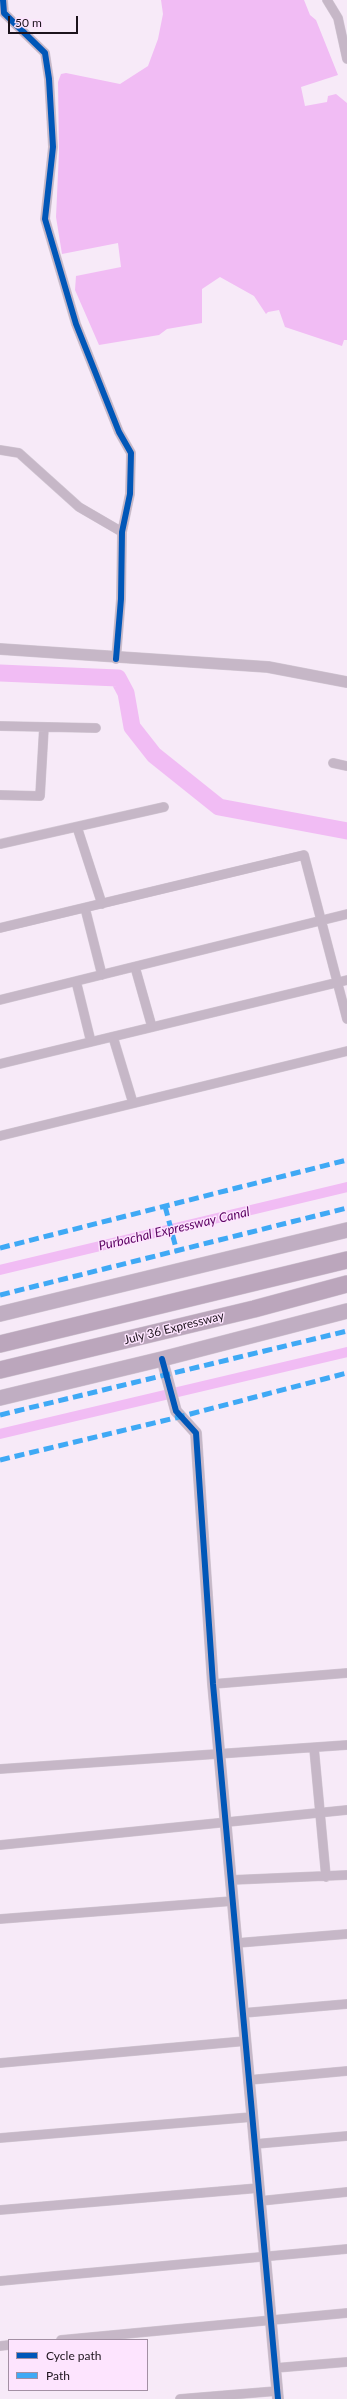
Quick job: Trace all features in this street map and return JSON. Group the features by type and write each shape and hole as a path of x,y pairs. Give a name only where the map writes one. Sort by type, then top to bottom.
{"highway":[{"name":"July 36 Expressway","path":"0,1344 347,1260"},
{"name":"July 36 Expressway","path":"0,1370 254,1309 347,1284"}],"main road":[{"path":"0,1314 347,1230"},
{"path":"0,1398 162,1359 347,1311"}],"street":[{"path":"4,0 4,13 45,53 53,147 45,219 76,324 119,432 131,453 130,494 122,532 121,599 116,659"},
{"path":"327,0 338,18 347,60"},
{"path":"0,450 19,453 79,507 122,532"},
{"path":"0,650 116,659 268,667 347,682"},
{"path":"0,726 96,728"},
{"path":"0,795 40,796 44,727"},
{"path":"333,763 347,766"},
{"path":"0,844 164,807"},
{"path":"77,827 102,904"},
{"path":"0,928 304,855 347,1019"},
{"path":"85,908 102,975"},
{"path":"321,918 347,908"},
{"path":"0,1000 135,967 321,918 347,914"},
{"path":"135,967 152,1027"},
{"path":"0,1064 347,980"},
{"path":"76,981 90,1042"},
{"path":"113,1037 133,1103"},
{"path":"0,1136 347,1051"},
{"path":"162,1359 176,1411 196,1433 213,1684 278,2395 180,2399"},
{"path":"213,1684 347,1673"},
{"path":"0,1769 347,1745"},
{"path":"314,1748 326,1877"},
{"path":"0,1845 347,1810"},
{"path":"231,1880 347,1875"},
{"path":"0,1919 233,1900"},
{"path":"237,1943 347,1934"},
{"path":"243,2013 347,2004"},
{"path":"0,2063 246,2041"},
{"path":"249,2080 347,2071"},
{"path":"0,2138 252,2117"},
{"path":"255,2144 347,2136"},
{"path":"0,2210 259,2188"},
{"path":"260,2201 347,2192"},
{"path":"0,2281 347,2249"},
{"path":"72,2339 347,2313"},
{"path":"275,2368 347,2362"}],"shaded area":[{"path":"161,0 304,0 310,15 316,20 338,75 301,87 305,106 327,102 328,96 336,94 347,103 347,340 344,340 342,346 285,327 279,310 268,312 266,314 254,296 220,277 202,289 202,323 167,329 159,335 99,345 75,290 76,276 121,267 118,243 62,254 56,217 59,152 58,82 61,74 66,73 120,84 148,66 158,39 163,14"}],"waterway":[{"path":"0,673 118,678 126,693 132,727 154,755 219,807 347,831"},
{"name":"Purbachal Expressway Canal","path":"0,1270 347,1187"},
{"name":"Purbachal Expressway Canal","path":"0,1434 347,1352"}],"marked path":[{"path":"0,1248 347,1160"},
{"path":"165,1206 177,1252"},
{"path":"0,1295 347,1208"},
{"path":"0,1415 347,1331"},
{"path":"0,1460 179,1417 347,1373"}],"cycle path":[{"path":"3,0 4,13 45,53 49,79 53,147 45,219 76,324 119,432 131,453 130,494 122,532 121,599 116,659"},
{"path":"162,1359 176,1411 196,1433 213,1684 278,2399"}]}
